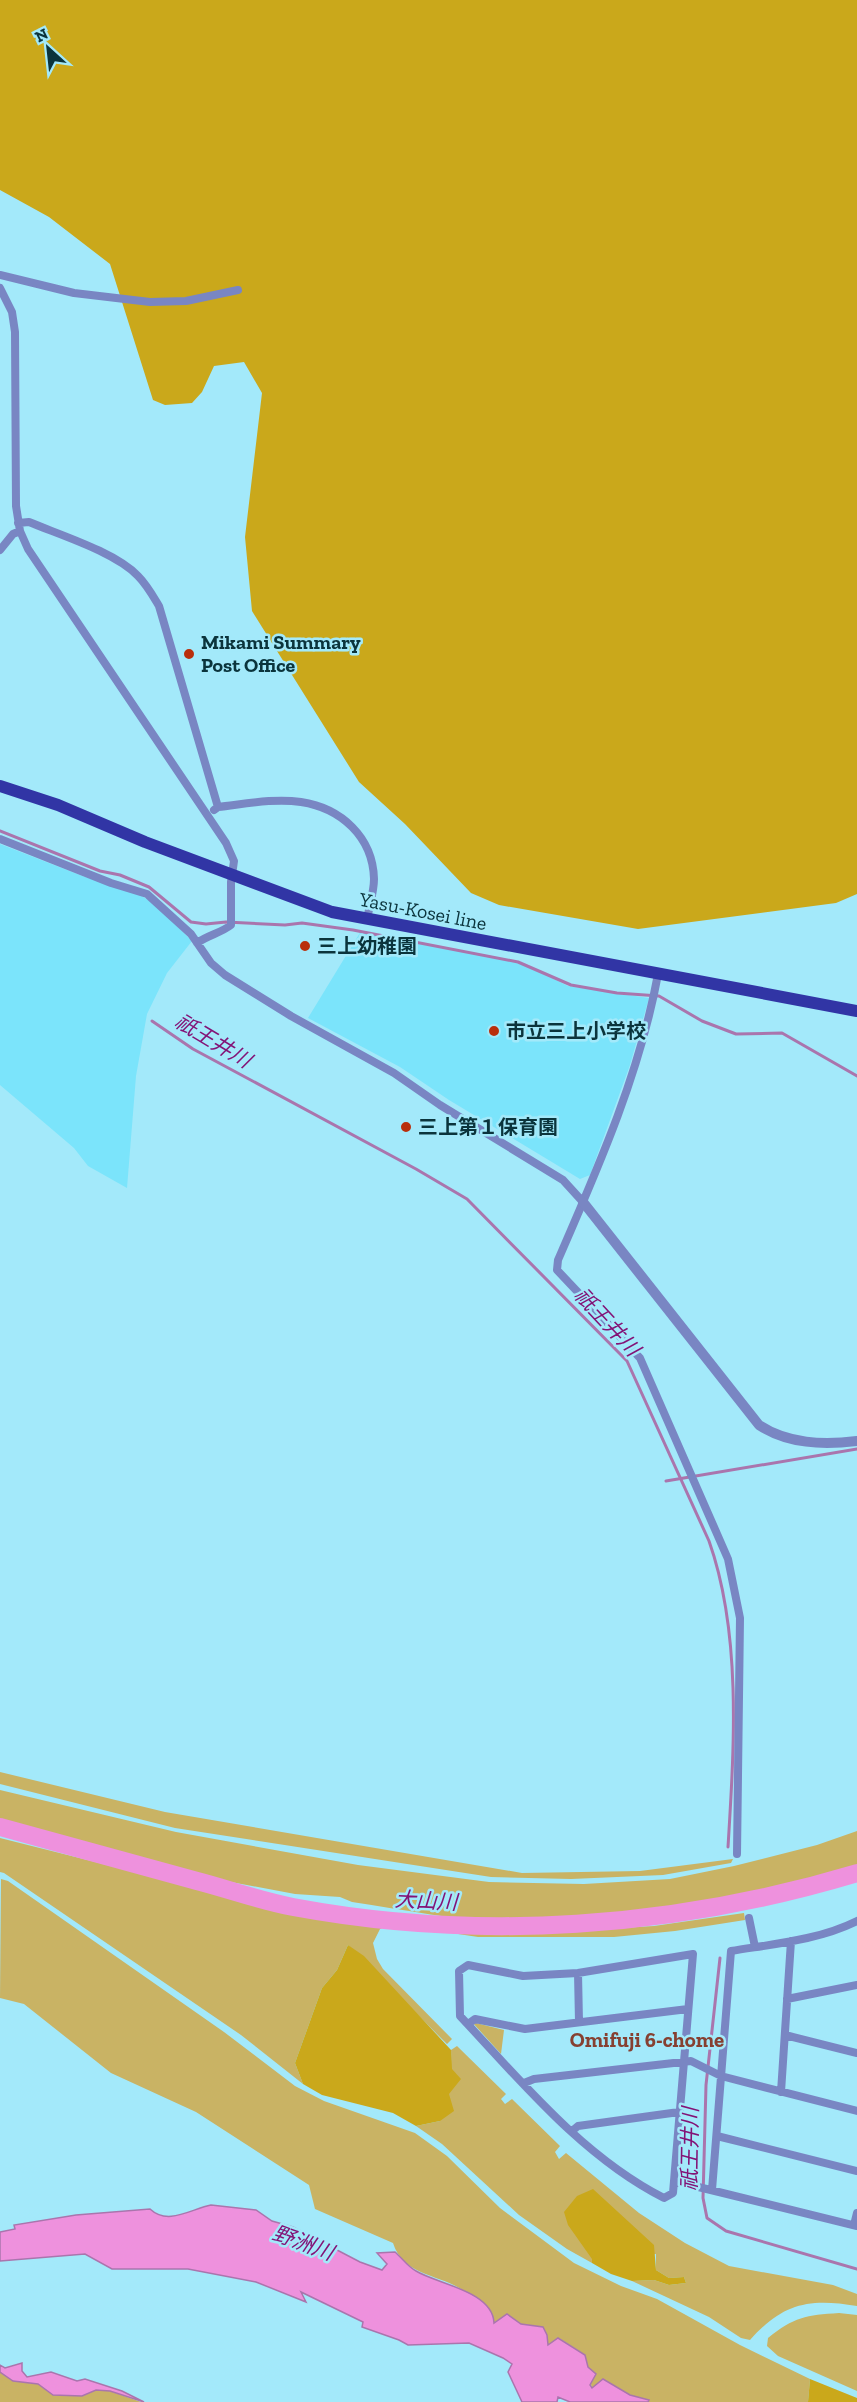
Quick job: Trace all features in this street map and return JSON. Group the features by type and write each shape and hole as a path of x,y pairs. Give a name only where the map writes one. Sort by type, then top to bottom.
{"main road":[{"name":"Yasu-Kosei line","path":"0,786 58,805 145,842 332,912 857,1011"}],"street":[{"path":"0,275 74,293 150,302 186,301 238,290"},
{"path":"0,288 12,312 15,332 14,411 19,527 28,549 207,814 234,861 231,925 197,943"},
{"path":"0,550 19,527 28,522 112,557 136,574 147,586 159,606 218,807"},
{"path":"207,814 218,807 278,801 302,802 328,810 347,821 361,837 370,857 374,880 367,920"},
{"path":"0,838 111,883 147,894 191,934 211,963 225,975 291,1016 394,1073 440,1105 563,1180 759,1425 771,1433 792,1441 838,1443 857,1441"},
{"path":"658,974 633,1072 583,1203 558,1260 557,1270 640,1358 728,1559 740,1618 737,1854"},
{"path":"748,1918 755,1947"},
{"path":"712,2190 731,1950 791,1941 835,1931 857,1921"},
{"path":"781,2092 791,1941"},
{"path":"693,1954 688,2009 673,2193 664,2198 642,2187 573,2131 460,2016 459,1971 468,1965 523,1976 578,1973 693,1954"},
{"path":"578,1973 579,2022"},
{"path":"787,1999 857,1985"},
{"path":"468,2024 475,2019 525,2029 688,2009"},
{"path":"785,2035 857,2053"},
{"path":"524,2083 534,2079 691,2061 721,2076 857,2111"},
{"path":"573,2131 578,2126 679,2112"},
{"path":"717,2136 857,2171"},
{"path":"674,2181 856,2225 857,2213"}],"shaded area":[{"path":"0,0 857,0 857,894 836,903 638,929 499,905 471,893 405,824 359,782 252,611 245,537 262,393 244,362 214,366 202,392 192,403 165,405 153,400 110,264 49,217 0,190"},
{"path":"0,844 85,877 135,892 156,905 192,941 167,973 147,1014 136,1076 127,1188 88,1166 74,1148 0,1085"},
{"path":"361,931 517,961 568,986 649,998 630,1065 590,1175 580,1179 449,1100 400,1067 308,1018"},
{"path":"0,1772 165,1812 522,1873 640,1871 733,1859 731,1863 663,1875 571,1879 491,1877 175,1828 0,1784"},
{"path":"0,1790 176,1832 358,1865 489,1882 584,1884 670,1879 817,1845 857,1831 857,1872 749,1906 683,1917 614,1923 547,1925 495,1923 352,1902 340,1897 295,1894 115,1860 0,1833"},
{"path":"0,1838 163,1879 473,1929 554,1932 654,1926 744,1913 745,1920 675,1931 614,1937 478,1937 392,1924 380,1929 373,1943 377,1959 383,1969 452,2039 447,2044 348,1945 337,1970 322,1988 295,2063 303,2084 241,2035 0,1872"},
{"path":"1,1879 8,1881 224,2032 295,2086 324,2101 415,2133 447,2156 500,2208 574,2263 621,2286 657,2299 740,2345 810,2379 808,2402 648,2402 648,2400 630,2395 603,2379 592,2389 585,2355 559,2338 548,2345 543,2327 521,2324 507,2315 493,2323 461,2289 404,2262 393,2243 315,2209 309,2185 196,2112 111,2073 24,2004 0,1998"},
{"path":"348,1945 364,1956 451,2050 452,2069 461,2079 449,2094 454,2111 440,2121 416,2126 393,2113 322,2095 303,2084 295,2063 322,1988 337,1970"},
{"path":"472,2022 504,2030 501,2054"},
{"path":"457,2046 506,2094 501,2099 505,2104 512,2099 560,2146 555,2152 559,2159 566,2153 639,2213 685,2243 729,2266 833,2285 857,2294 857,2306 811,2303 798,2306 774,2318 750,2340 741,2338 709,2317 632,2281 654,2280 669,2285 686,2283 684,2277 669,2278 656,2270 656,2254 592,2259 592,2263 567,2249 519,2215 442,2144 416,2126 440,2121 449,2086 451,2050"},
{"path":"593,2189 654,2245 656,2270 669,2278 684,2277 686,2283 669,2285 654,2280 632,2281 611,2274 592,2263 592,2259 568,2225 564,2212 577,2196"},
{"path":"839,2313 857,2315 857,2391 778,2356 767,2346 768,2338 793,2321 809,2316"},
{"path":"0,2372 13,2381 38,2384 53,2395 82,2396 96,2390 110,2391 141,2402 0,2402"},
{"path":"810,2379 857,2398 857,2402 808,2402"}],"water":[{"name":"野洲川","path":"211,2205 256,2210 272,2221 293,2227 360,2262 382,2270 387,2264 377,2253 395,2252 416,2271 462,2290 484,2303 491,2312 494,2323 507,2314 521,2324 543,2327 548,2345 558,2338 585,2355 588,2367 596,2374 590,2385 592,2388 603,2379 630,2395 649,2400 648,2402 570,2402 558,2397 557,2402 522,2402 508,2372 512,2364 503,2358 469,2343 408,2345 362,2327 363,2322 301,2292 306,2302 256,2282 188,2269 112,2269 85,2254 0,2261 0,2232 15,2229 14,2225 76,2215 150,2209 157,2214 172,2216"},
{"path":"22,2363 22,2371 27,2377 51,2372 77,2381 85,2379 122,2391 144,2402 110,2391 96,2390 82,2396 53,2395 38,2384 13,2381 0,2372 0,2365 5,2368"}],"waterway":[{"path":"0,831 100,871 120,875 149,887 191,922 285,925 302,923 353,930 518,962 571,985 617,993 659,996 702,1021 736,1034 782,1033 857,1076"},
{"name":"祇王井川","path":"152,1021 193,1049 416,1169 467,1199 627,1361 709,1541 720,1577 727,1614 733,1692 728,1847"},
{"path":"666,1481 857,1449"},
{"name":"大山川","path":"0,1827 293,1907 364,1918 435,1924 506,1926 577,1924 648,1917 788,1892 857,1873"},
{"name":"祇王井川","path":"720,1958 706,2085 703,2198 707,2218 726,2231 857,2269"}],"place":[{"name":"Mikami Summary Post Office","path":"189,654"},
{"name":"三上幼稚園","path":"305,946"},
{"name":"市立三上小学校","path":"494,1031"},
{"name":"三上第１保育園","path":"406,1127"}],"district":[{"name":"Omifuji 6-chome","path":"647,2040"}]}
